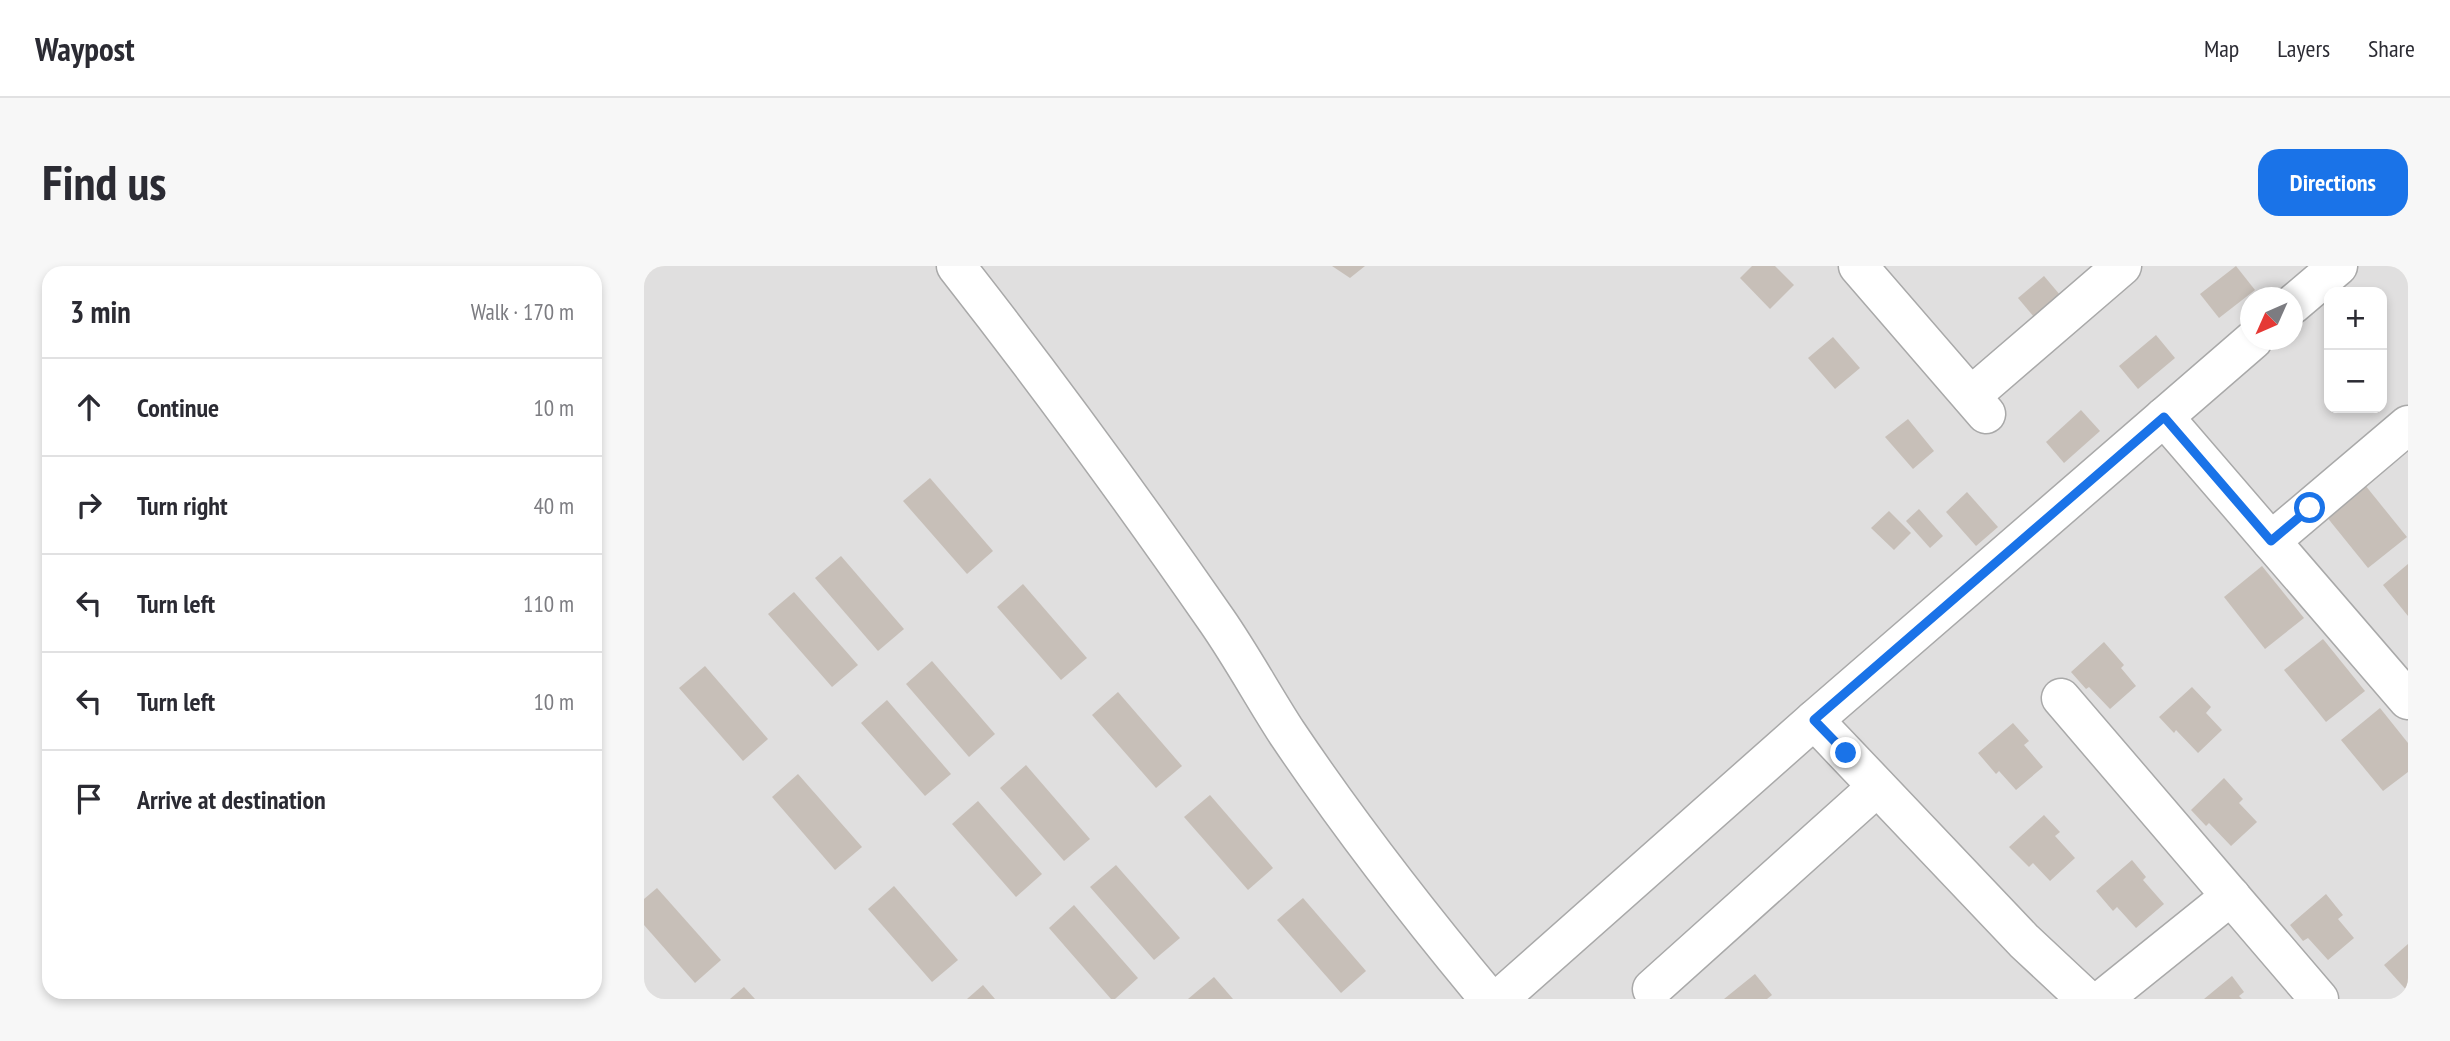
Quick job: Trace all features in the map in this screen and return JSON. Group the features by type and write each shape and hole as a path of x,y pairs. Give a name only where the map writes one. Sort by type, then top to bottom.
{"street":[{"path":"956,266 1042,376 1166,548 1227,636 1287,733 1414,909 1489,999"},
{"path":"1858,266 1979,405 2098,273"},
{"path":"1499,999 1814,720 2241,350"},
{"path":"2164,417 2408,700"},
{"path":"2271,541 2408,425"},
{"path":"2061,698 2319,999"},
{"path":"1814,720 2024,941 2086,999"},
{"path":"1652,989 1878,787"},
{"path":"2103,999 2231,896"}],"shaded area":[{"path":"644,266 2408,266 2408,999 644,999"}],"building":[{"path":"1332,266 1365,266 1350,278"},
{"path":"1752,266 1775,266 1794,285 1770,309 1740,278"},
{"path":"2236,266 2253,287 2240,287 2240,302 2219,318 2200,294"},
{"path":"2044,276 2066,302 2040,324 2018,298"},
{"path":"2156,335 2175,358 2138,389 2119,366"},
{"path":"1833,337 1860,368 1835,389 1808,358"},
{"path":"2081,410 2100,431 2064,463 2046,442"},
{"path":"1908,419 1934,451 1913,469 1885,437"},
{"path":"930,478 993,551 967,574 903,501"},
{"path":"2365,485 2407,537 2368,568 2326,516"},
{"path":"1967,492 1998,527 1976,546 1946,512"},
{"path":"1919,509 1943,536 1930,548 1906,521"},
{"path":"1889,511 1911,533 1894,550 1871,528"},
{"path":"841,556 904,629 878,651 815,578"},
{"path":"2408,564 2408,616 2383,585"},
{"path":"2262,566 2304,618 2265,649 2224,597"},
{"path":"1023,584 1087,658 1061,680 997,607"},
{"path":"794,592 858,665 832,687 768,614"},
{"path":"2323,639 2365,691 2326,722 2284,670"},
{"path":"2104,642 2124,665 2121,668 2136,686 2110,709 2071,672"},
{"path":"932,661 995,734 969,757 906,684"},
{"path":"705,666 768,739 743,761 679,688"},
{"path":"2192,687 2211,707 2206,713 2222,730 2198,753 2159,717"},
{"path":"1118,692 1182,766 1156,788 1092,715"},
{"path":"887,700 951,774 925,796 861,723"},
{"path":"2380,708 2408,743 2408,772 2383,791 2341,740"},
{"path":"2013,723 2029,741 2024,745 2043,767 2016,790 1999,771 1996,774 1978,753"},
{"path":"1026,765 1090,839 1064,861 1000,788"},
{"path":"798,774 862,847 835,870 772,797"},
{"path":"2224,778 2243,799 2239,803 2257,822 2231,846 2209,823 2206,826 2191,810"},
{"path":"1210,795 1273,868 1248,890 1184,817"},
{"path":"978,801 1042,874 1016,897 952,824"},
{"path":"2044,815 2060,832 2055,836 2075,858 2050,881 2033,863 2029,867 2009,847"},
{"path":"2132,860 2146,877 2143,880 2164,904 2136,928 2117,907 2113,911 2096,891"},
{"path":"1116,865 1180,938 1154,960 1090,887"},
{"path":"894,886 958,960 932,982 868,909"},
{"path":"657,888 721,960 695,983 644,925 644,899"},
{"path":"2326,894 2343,915 2338,919 2354,938 2328,960 2308,938 2303,941 2290,925"},
{"path":"1303,898 1366,971 1341,993 1277,920"},
{"path":"1074,905 1138,978 1115,999 1111,999 1049,928"},
{"path":"2408,944 2408,992 2384,965"},
{"path":"1755,974 1772,995 1767,999 1724,999"},
{"path":"2232,976 2244,992 2239,996 2242,999 2204,999"},
{"path":"1214,977 1233,999 1188,999"},
{"path":"983,985 995,999 967,999"},
{"path":"744,987 755,999 730,999"}],"route":[{"path":"1846,753 1814,720 2164,417 2271,541 2310,508"}]}
